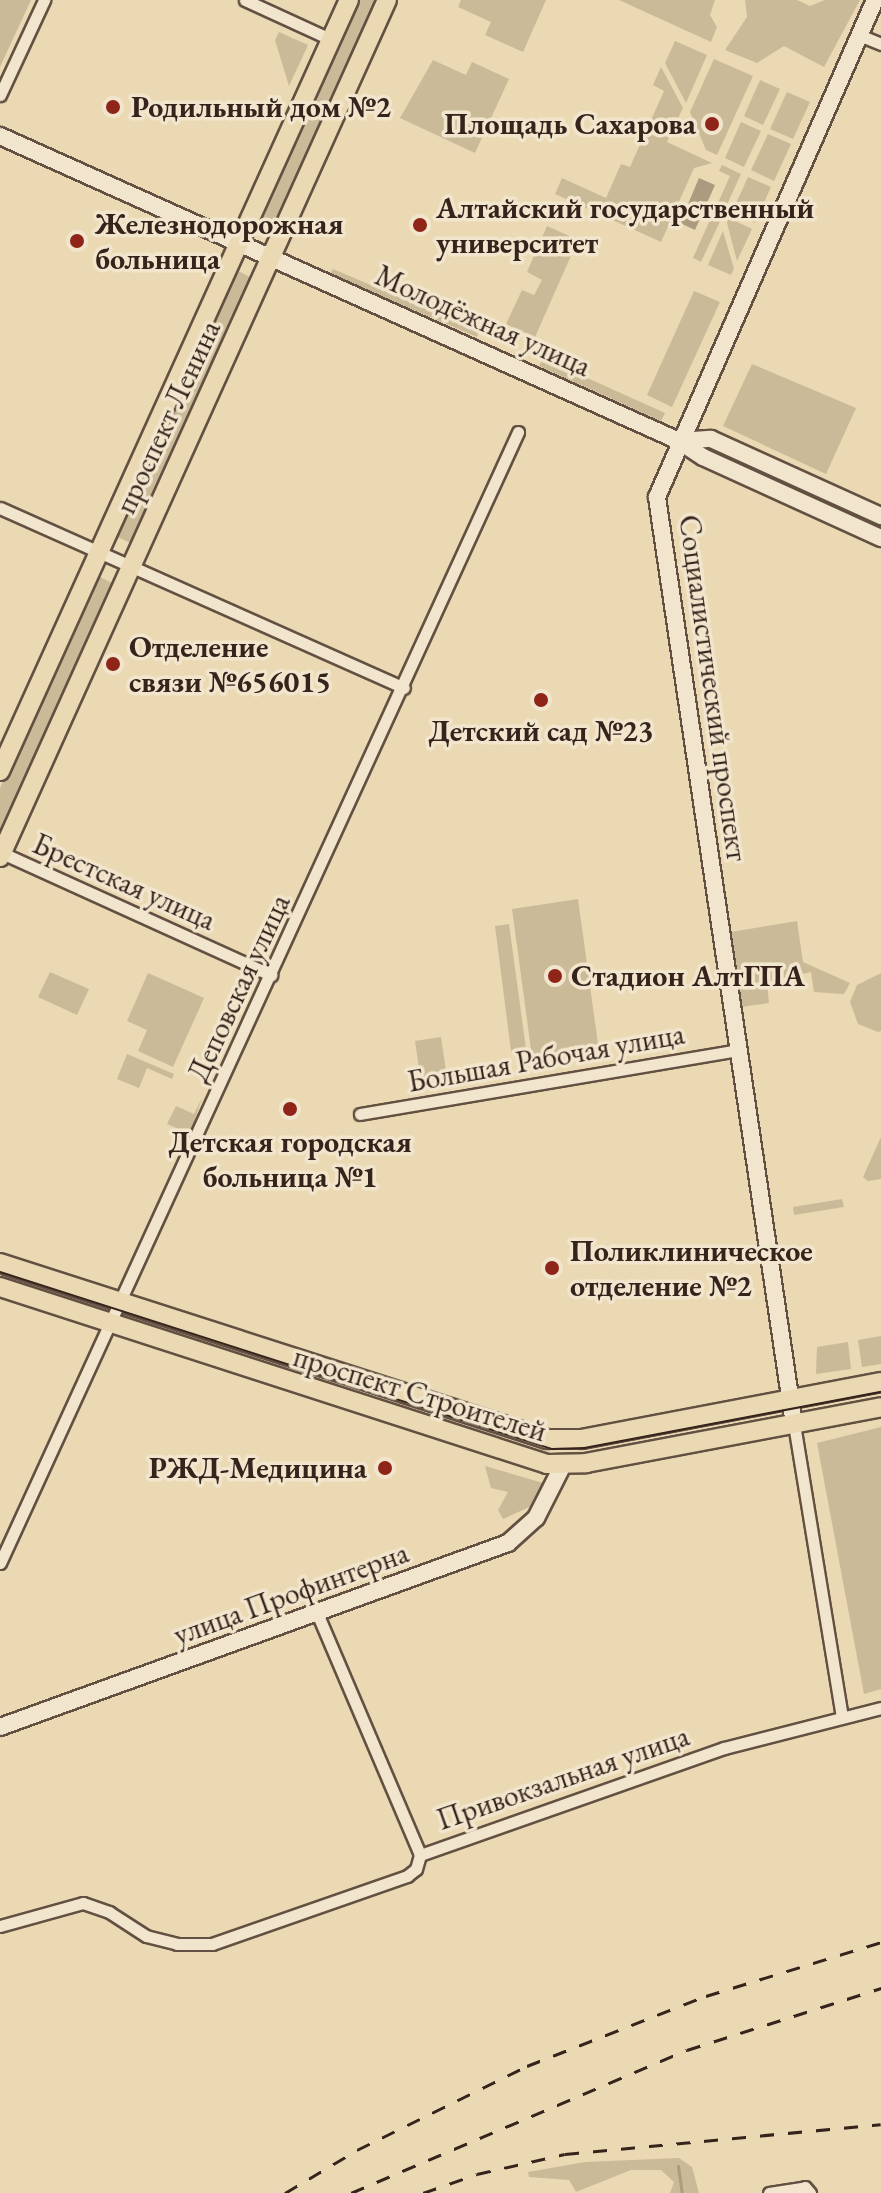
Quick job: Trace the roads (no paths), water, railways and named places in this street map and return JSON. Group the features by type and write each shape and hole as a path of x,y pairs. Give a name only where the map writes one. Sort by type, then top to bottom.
{"main road":[{"name":"проспект Ленина","path":"0,771 349,0"},
{"name":"проспект Ленина","path":"1,854 387,0"},
{"name":"проспект Строителей","path":"0,1263 531,1436 565,1441 881,1382"},
{"name":"проспект Строителей","path":"0,1287 514,1456 563,1465 881,1407"},
{"path":"380,1413 387,1390"}],"street":[{"path":"0,95 44,0"},
{"path":"245,0 330,39"},
{"name":"Социалистический проспект","path":"794,1424 658,513 660,485 875,0"},
{"path":"859,35 881,44"},
{"name":"Молодёжная улица","path":"0,136 679,441 703,457 881,538"},
{"name":"Деповская улица","path":"0,1563 404,688 518,432"},
{"name":"Молодёжная улица","path":"679,441 711,439 881,516"},
{"path":"0,508 404,688"},
{"name":"Брестская улица","path":"1,854 271,975"},
{"name":"Большая Рабочая улица","path":"360,1114 740,1050"},
{"path":"794,1424 842,1717"},
{"name":"улица Профинтерна","path":"0,1727 508,1543 536,1518 563,1465"},
{"path":"317,1613 420,1855"},
{"name":"Привокзальная улица","path":"0,1926 83,1903 109,1912 146,1936 177,1944 212,1944 407,1876 416,1869 420,1855 710,1752 881,1708"},
{"path":"769,2193 805,2187 810,2193"}],"waterway":[{"path":"678,2166 682,2193"}],"tram line":[{"path":"0,1272 552,1449 584,1448 881,1392"}],"railway":[{"path":"285,2193 357,2150 527,2066 706,1996 881,1942"},
{"path":"351,2193 687,2050 881,1988"},
{"path":"423,2193 477,2174 565,2154 881,2124"}],"place":[{"name":"Родильный дом №2","path":"113,107"},
{"name":"Площадь Сахарова","path":"712,124"},
{"name":"Алтайский государственный университет","path":"420,225"},
{"name":"Железнодорожная больница","path":"77,241"},
{"name":"Отделение связи №656015","path":"113,664"},
{"name":"Детский сад №23","path":"541,700"},
{"name":"Стадион АлтГПА","path":"555,976"},
{"name":"Детская городская больница №1","path":"290,1109"},
{"name":"Поликлиническое отделение №2","path":"552,1268"},
{"name":"РЖД-Медицина","path":"385,1468"}]}
